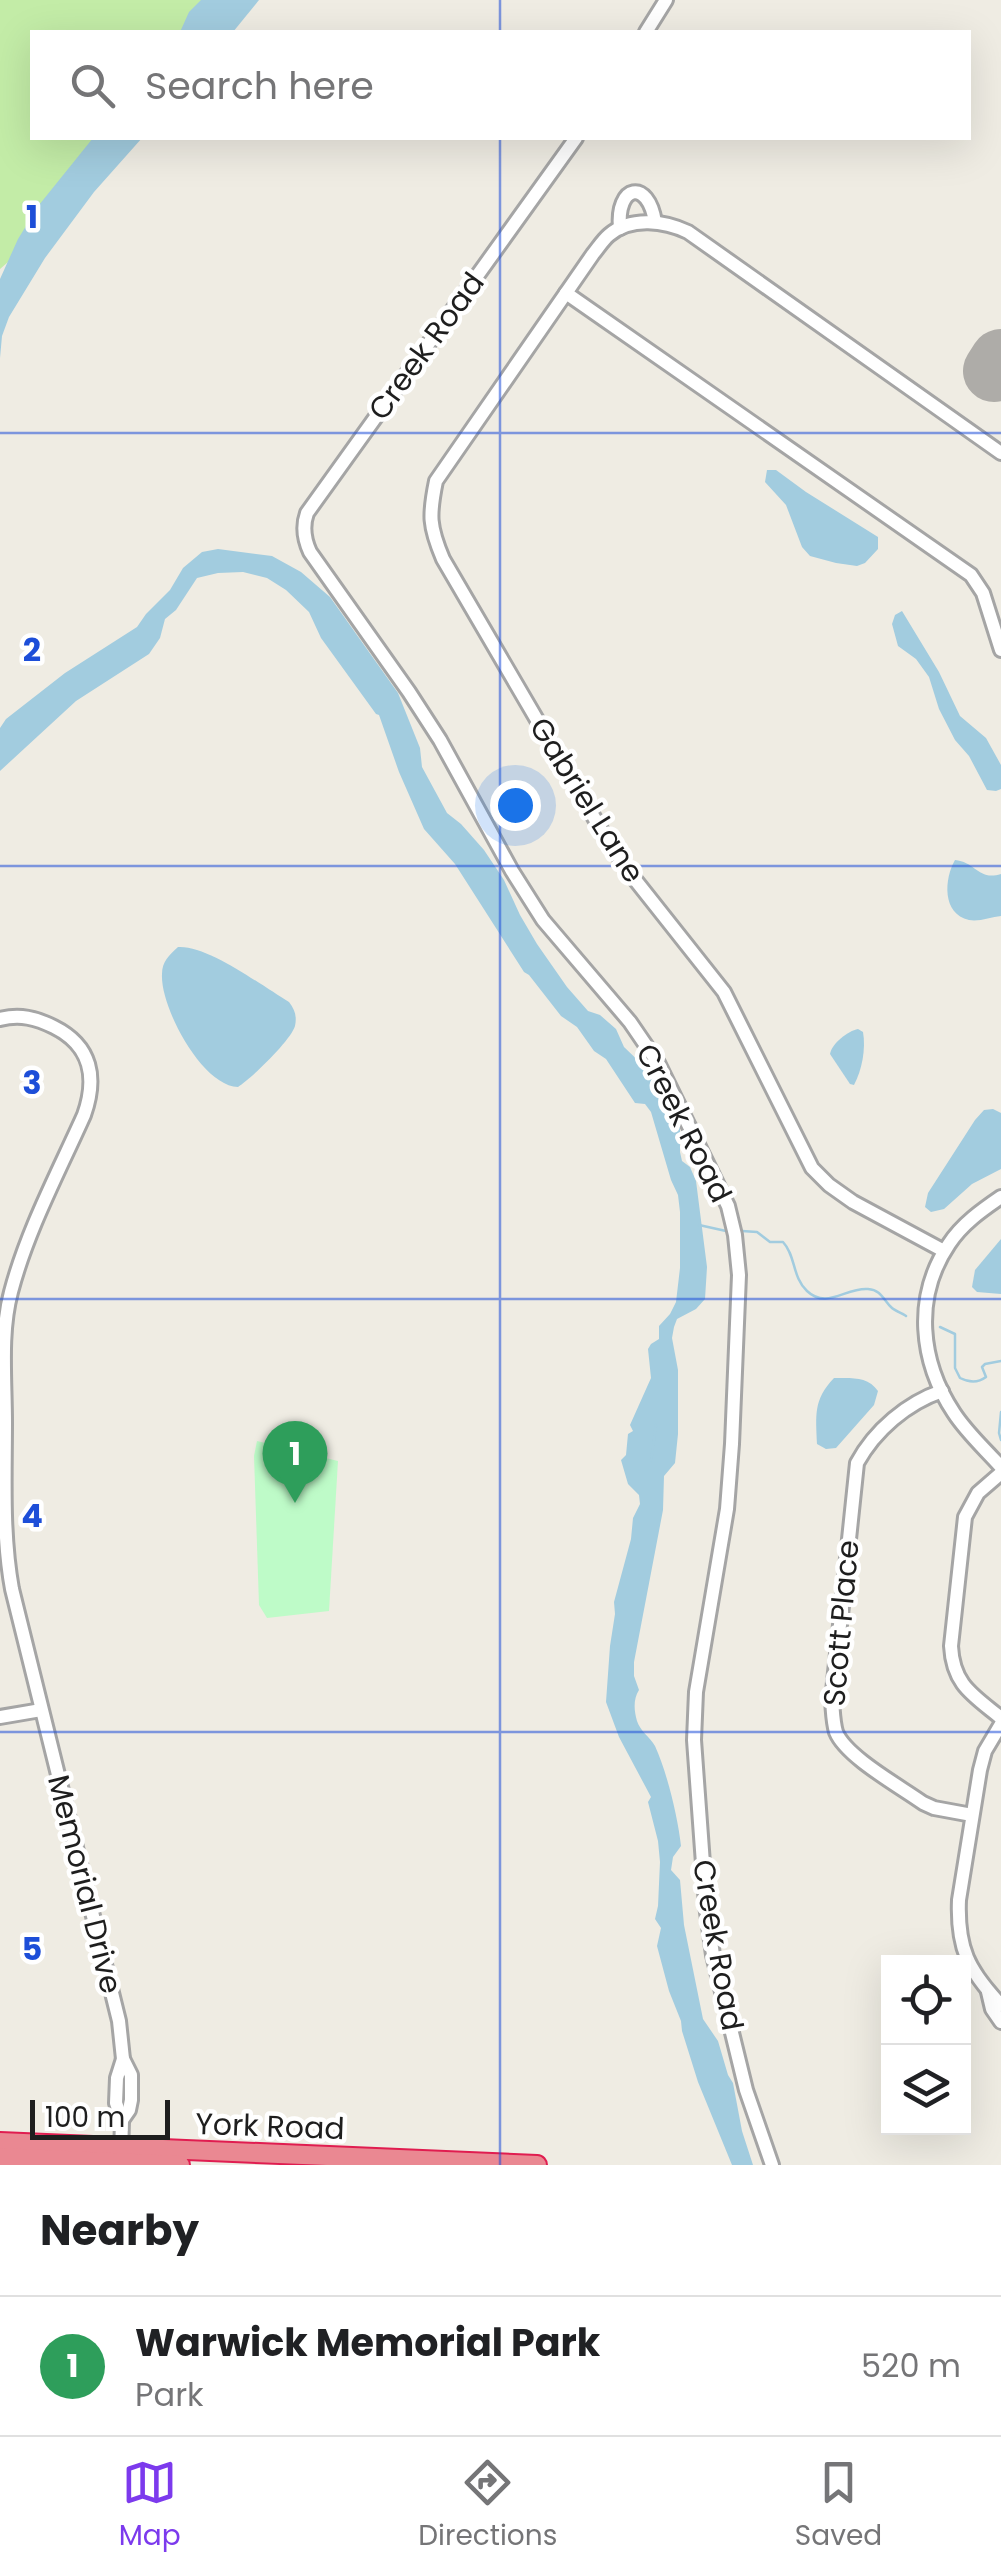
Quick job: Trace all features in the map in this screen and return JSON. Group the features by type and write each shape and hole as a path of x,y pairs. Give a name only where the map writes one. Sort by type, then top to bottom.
{"highway":[{"name":"York Road","path":"0,2142 180,2165"},
{"name":"York Road","path":"0,2157 121,2155 537,2165"}],"street":[{"path":"647,30 666,0"},
{"name":"Creek Road","path":"575,140 307,513 304,540 419,708 543,920 652,1052 728,1206 739,1274 731,1460 724,1536 696,1692 694,1740 713,1955 746,2090 772,2165"},
{"name":"Gabriel Lane","path":"944,1252 853,1202 812,1168 724,992 606,838 443,558 432,533 430,516 436,481 566,292 608,236 620,228 620,205 634,192 649,200 656,222 688,232 1001,453"},
{"path":"620,228 656,222"},
{"path":"566,292 971,575 984,593 1001,650"},
{"name":"Memorial Drive","path":"0,1019 30,1018 66,1034 80,1046 90,1080 84,1116 22,1253 9,1296 4,1340 7,1562 118,2016 123,2059 130,2074 131,2100 122,2120 121,2155"},
{"path":"1001,1196 964,1226 944,1252 930,1288 924,1323 929,1363 942,1391 957,1418 1001,1470 978,1493 965,1517 950,1646 959,1681 1001,1721 985,1751 958,1922 973,1972 1001,2005"},
{"name":"Scott Place","path":"942,1391 910,1405 875,1436 858,1463 832,1700 838,1737 850,1752 923,1803 972,1815"},
{"path":"0,1717 42,1710"},
{"path":"987,1990 992,2009 1001,2022"}],"green space":[{"path":"0,0 221,0 195,30 30,30 30,140 102,140 15,256 0,269"},
{"path":"257,1441 338,1461 329,1611 267,1618 259,1605 254,1456"}],"water":[{"path":"201,0 259,0 235,30 181,30 189,12"},
{"path":"91,140 140,140 94,192 45,258 9,317 0,358 0,279 39,205"},
{"path":"767,470 776,470 878,537 878,549 857,566 810,556 802,547 786,505 765,482"},
{"path":"218,549 272,556 301,572 330,597 398,693 420,748 422,767 447,813 484,850 537,944 567,987 588,1011 600,1015 616,1029 624,1047 649,1071 667,1097 680,1127 682,1161 690,1167 696,1181 707,1267 705,1299 677,1319 672,1338 678,1370 678,1434 675,1463 664,1476 663,1510 634,1662 639,1690 635,1709 638,1725 655,1746 671,1795 681,1846 673,1857 671,1870 680,1880 684,1925 703,2019 718,2041 733,2083 753,2165 732,2165 698,2082 669,1991 657,1946 661,1928 655,1919 660,1862 648,1802 651,1797 619,1737 606,1702 614,1602 633,1518 640,1504 639,1495 628,1484 621,1460 626,1455 628,1434 633,1431 630,1425 651,1378 648,1349 659,1339 659,1326 676,1302 680,1268 678,1195 651,1112 645,1104 635,1103 606,1059 594,1051 577,1027 561,1016 524,972 455,864 424,829 379,715 321,638 309,612 267,578 243,572 197,578 176,610 165,619 160,638 149,654 76,701 0,771 0,728 6,719 65,673 137,627 170,590 183,568 202,552"},
{"path":"902,611 960,716 986,738 1001,765 1001,789 987,790 939,709 929,677 916,659 898,646 892,624 895,615"},
{"path":"955,860 987,875 1001,874 1001,916 973,920 954,911 947,886"},
{"path":"178,947 219,959 289,1002 294,1010 295,1026 286,1040 238,1087 211,1074 176,1024 162,974 167,959"},
{"path":"858,1029 863,1032 864,1052 854,1085 830,1054 841,1038"},
{"path":"984,1110 1001,1113 1001,1169 972,1184 944,1209 931,1212 925,1207 928,1193 975,1120"},
{"path":"1001,1239 1001,1294 977,1292 972,1287 975,1270"},
{"path":"834,1378 864,1380 878,1391 874,1405 836,1448 826,1449 817,1444 817,1408"}],"waterway":[{"path":"699,1225 726,1231"},
{"path":"742,1231 757,1232 770,1242 783,1242 802,1285 814,1296 829,1298 860,1289 873,1290 906,1316"},
{"path":"940,1327 955,1334 955,1368 960,1378 983,1379 986,1377 982,1367 1001,1361"},
{"path":"1001,1412 1001,1440"},
{"path":"651,1461 656,1425"}],"runway":[{"path":"994,371 1001,360"}],"place":[{"name":"Warwick Memorial Park","path":"295,1503"}]}
